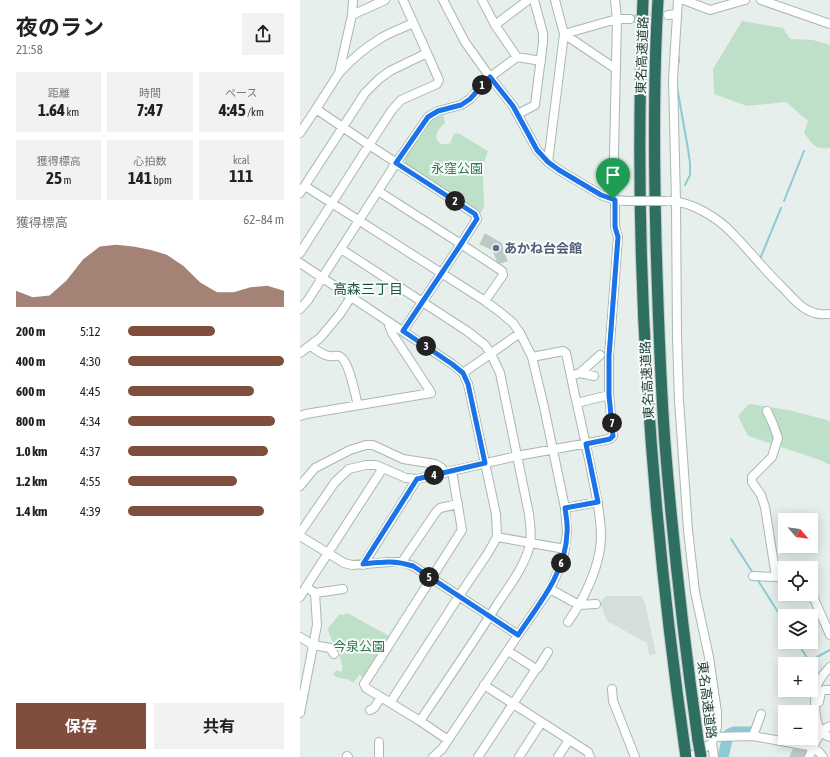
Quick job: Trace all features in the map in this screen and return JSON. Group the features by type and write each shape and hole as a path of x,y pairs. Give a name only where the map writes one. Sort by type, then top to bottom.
{"highway":[{"name":"東名高速道路","path":"643,0 640,160 645,347 651,446 660,548 686,757"},
{"name":"東名高速道路","path":"658,0 654,135 659,346 665,444 675,552 693,704 701,757"}],"street":[{"path":"338,73 352,15 353,0"},
{"path":"352,15 386,0"},
{"path":"300,253 392,110 401,100 437,84 439,80 403,0"},
{"path":"443,0 465,42 513,106 537,150 548,162 601,195 614,200 676,201 697,208 719,221 732,232 764,268 804,308 814,313 830,314"},
{"path":"482,0 495,26 517,57 541,61"},
{"path":"495,26 528,0"},
{"path":"518,114 536,105 543,33 534,0"},
{"path":"548,162 564,34 555,0"},
{"path":"518,635 413,566 402,562 352,565 344,564 300,535 335,482 349,469 366,465 376,465 406,478 417,479 517,456 610,439 613,436 609,395 609,351 618,237 615,227 614,200 616,0"},
{"path":"678,0 672,15 677,344 682,450 688,530 695,592 709,657 717,712 717,727 713,740 714,757"},
{"path":"684,0 710,10 745,0"},
{"path":"761,0 830,24"},
{"path":"564,34 617,19 630,18"},
{"path":"300,133 338,73 350,61 382,37 413,23"},
{"path":"564,34 616,69"},
{"path":"300,193 365,93 379,79 390,71 427,53"},
{"path":"300,309 308,300 396,163 428,117 438,111 461,105 470,99 490,77 517,57"},
{"path":"316,109 475,214 477,219 403,331"},
{"path":"305,186 485,301 513,323 520,333 532,357 544,407 565,508 568,532 563,560 550,589 442,749 433,757"},
{"path":"378,191 502,271 503,275 485,301"},
{"path":"341,249 467,331 485,345 500,373 529,514 531,530 530,543 525,558 490,616 420,721"},
{"path":"300,264 403,331 463,373 468,384 496,514 498,537 390,703"},
{"path":"300,353 320,338 340,314 351,297"},
{"path":"300,416 431,393 392,333 389,325 390,323"},
{"path":"463,373 520,333"},
{"path":"310,346 323,354 339,356 344,359 348,367 358,405"},
{"path":"532,357 563,351 566,353 598,502 601,536 599,551 594,571 586,592 568,622"},
{"path":"571,376 580,373 600,355"},
{"path":"580,373 594,376"},
{"path":"577,404 609,395"},
{"path":"753,576 776,577 765,507 761,495 752,482 752,477 772,458 778,438 766,411"},
{"path":"300,486 315,468 350,450 366,445 374,445 403,459 435,464 442,468 443,473"},
{"path":"300,597 383,468"},
{"path":"448,740 366,688 364,684 462,530 452,471"},
{"path":"363,564 417,479"},
{"path":"565,508 598,502"},
{"path":"402,562 436,512 440,508 458,504"},
{"path":"498,537 565,549"},
{"path":"306,587 315,593 343,589"},
{"path":"550,589 579,605 596,604"},
{"path":"300,713 317,625 315,593"},
{"path":"815,601 830,635"},
{"path":"300,637 313,645 330,648 334,654"},
{"path":"508,651 536,669"},
{"path":"478,757 548,652"},
{"path":"814,705 814,699 817,685 830,666"},
{"path":"484,686 588,752 590,757"},
{"path":"612,689 614,701 636,757"},
{"path":"818,710 821,692 824,690 830,690"},
{"path":"370,710 374,708 381,697"},
{"path":"753,736 761,714"},
{"path":"519,757 541,723"},
{"path":"818,726 822,732 830,737"},
{"path":"809,757 819,735 824,729 830,726"},
{"path":"690,757 713,740 753,736 813,748 823,757"},
{"path":"558,757 568,740"},
{"path":"379,742 379,757"}],"shaded area":[{"path":"606,596 641,596 645,603 656,654 649,655 647,643 607,621 600,603"}],"green space":[{"path":"742,21 783,28 790,39 813,40 830,45 830,148 820,148 812,143 804,133 808,121 786,102 747,106 714,94 713,69"},
{"name":"永窪公園","path":"443,115 445,123 438,130 436,137 439,143 450,143 454,134 458,133 488,151 482,169 484,207 480,214 405,164 404,158 428,121"},
{"path":"749,404 789,410 830,421 830,465 820,460 748,436 738,416"},
{"name":"今泉公園","path":"346,613 391,637 365,678 359,675 354,682 360,686 347,679 339,678 333,675 336,670 340,672 342,671 342,667 328,628 340,614 344,615"}],"building":[{"name":"あかね台会館","path":"485,234 501,243 507,261 500,263 497,261 493,250 480,244"},
{"path":"793,749 806,751 804,757 790,757"}],"waterway":[{"path":"676,64 679,62 678,52"},
{"path":"677,87 690,163 690,175 685,185"},
{"path":"784,201 804,151"},
{"path":"760,259 781,208"},
{"path":"731,539 753,573"},
{"path":"757,579 778,612"},
{"path":"801,649 807,657"},
{"path":"817,657 830,650"},
{"path":"729,734 734,732 751,732"},
{"path":"723,757 727,740"}],"tunnel":[{"path":"630,19 661,16"}],"place":[{"name":"あかね台会館","path":"496,248"}],"district":[{"name":"高森三丁目","path":"368,289"}],"route":[{"path":"490,77 513,106 537,150 548,162 601,195 613,199 615,200 615,227 618,237 618,249 610,332 608,373 613,436 610,439 586,444 598,502 565,508 568,532 563,560 550,589 518,635 413,566 402,562 363,564 417,479 485,463 468,384 463,373 403,331 477,219 475,214 396,163 428,117 438,111 461,105 470,99 490,77"}]}
